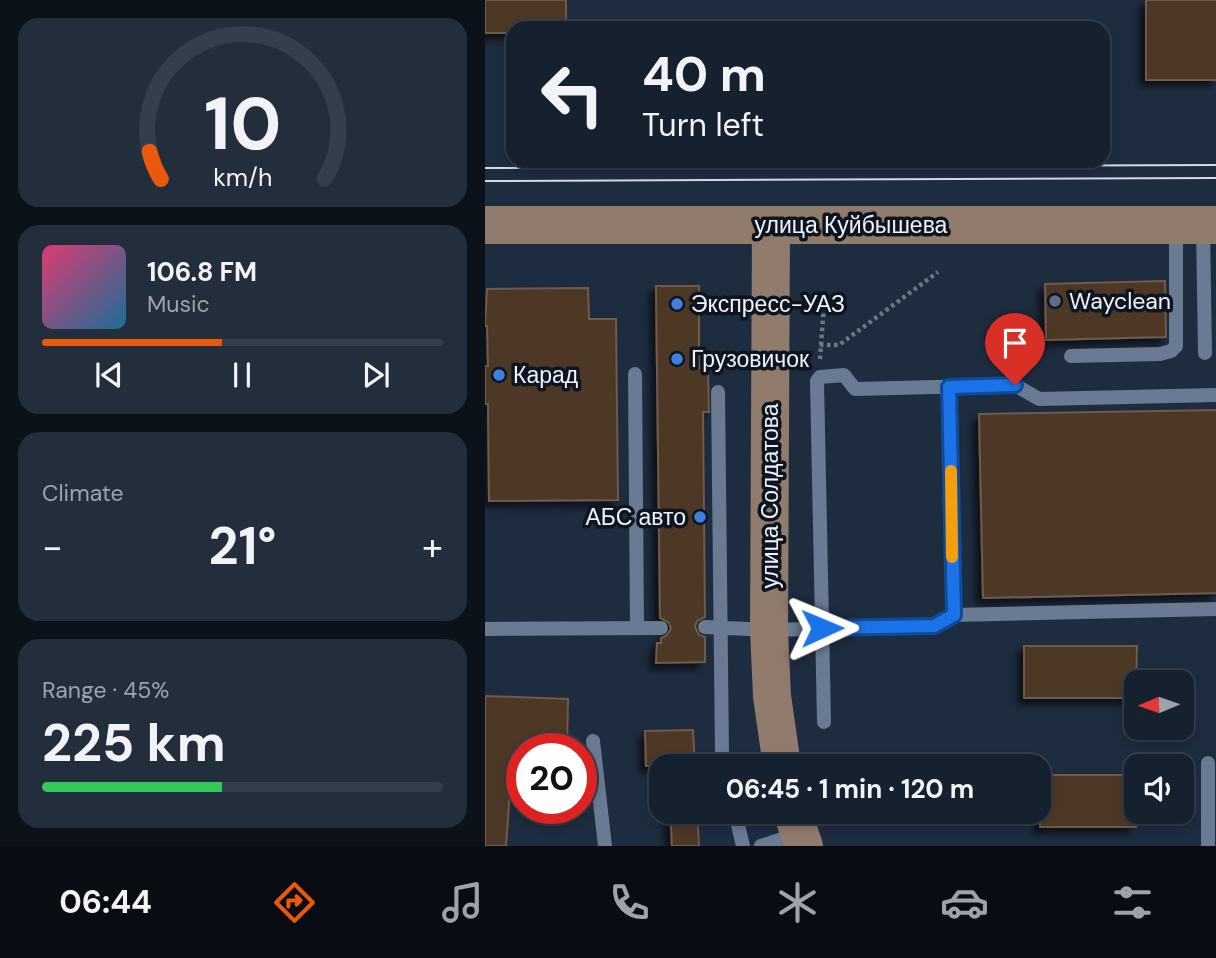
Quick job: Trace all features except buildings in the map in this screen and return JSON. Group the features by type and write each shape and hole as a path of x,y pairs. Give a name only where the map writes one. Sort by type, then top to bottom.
{"main road":[{"name":"улица Куйбышева","path":"485,225 1198,225"},
{"name":"улица Солдатова","path":"771,225 769,629 772,696 780,754"}],"lane":[{"path":"1198,225 1205,353"},
{"path":"1071,356 1160,354 1171,351 1176,346 1198,225"},
{"path":"635,374 637,628"},
{"path":"824,722 817,381 820,377 844,375 855,388 1015,385 1039,399 1216,395"},
{"path":"949,387 954,615"},
{"path":"718,393 722,754"},
{"path":"705,627 769,629 934,626 954,615 1216,609"},
{"path":"485,629 661,628"},
{"path":"1208,763 1208,846"},
{"path":"597,776 605,846"},
{"path":"738,824 743,846"},
{"path":"760,846 798,831"}],"path":[{"path":"820,345 839,345 938,272"},
{"path":"820,377 825,290"}],"tram line":[{"path":"1110,165 1217,165"},
{"path":"485,168 506,168"},
{"path":"485,181 1217,178"}],"slow traffic":[{"path":"951,471 952,557"}],"place":[{"name":"Wayclean","path":"1055,301"},
{"name":"Экспресс-УАЗ","path":"677,304"},
{"name":"Грузовичок","path":"677,359"},
{"name":"Карад","path":"499,375"},
{"name":"АБС авто","path":"700,517"}],"route":[{"path":"822,628 934,626 954,615 949,387 1015,385"}]}
